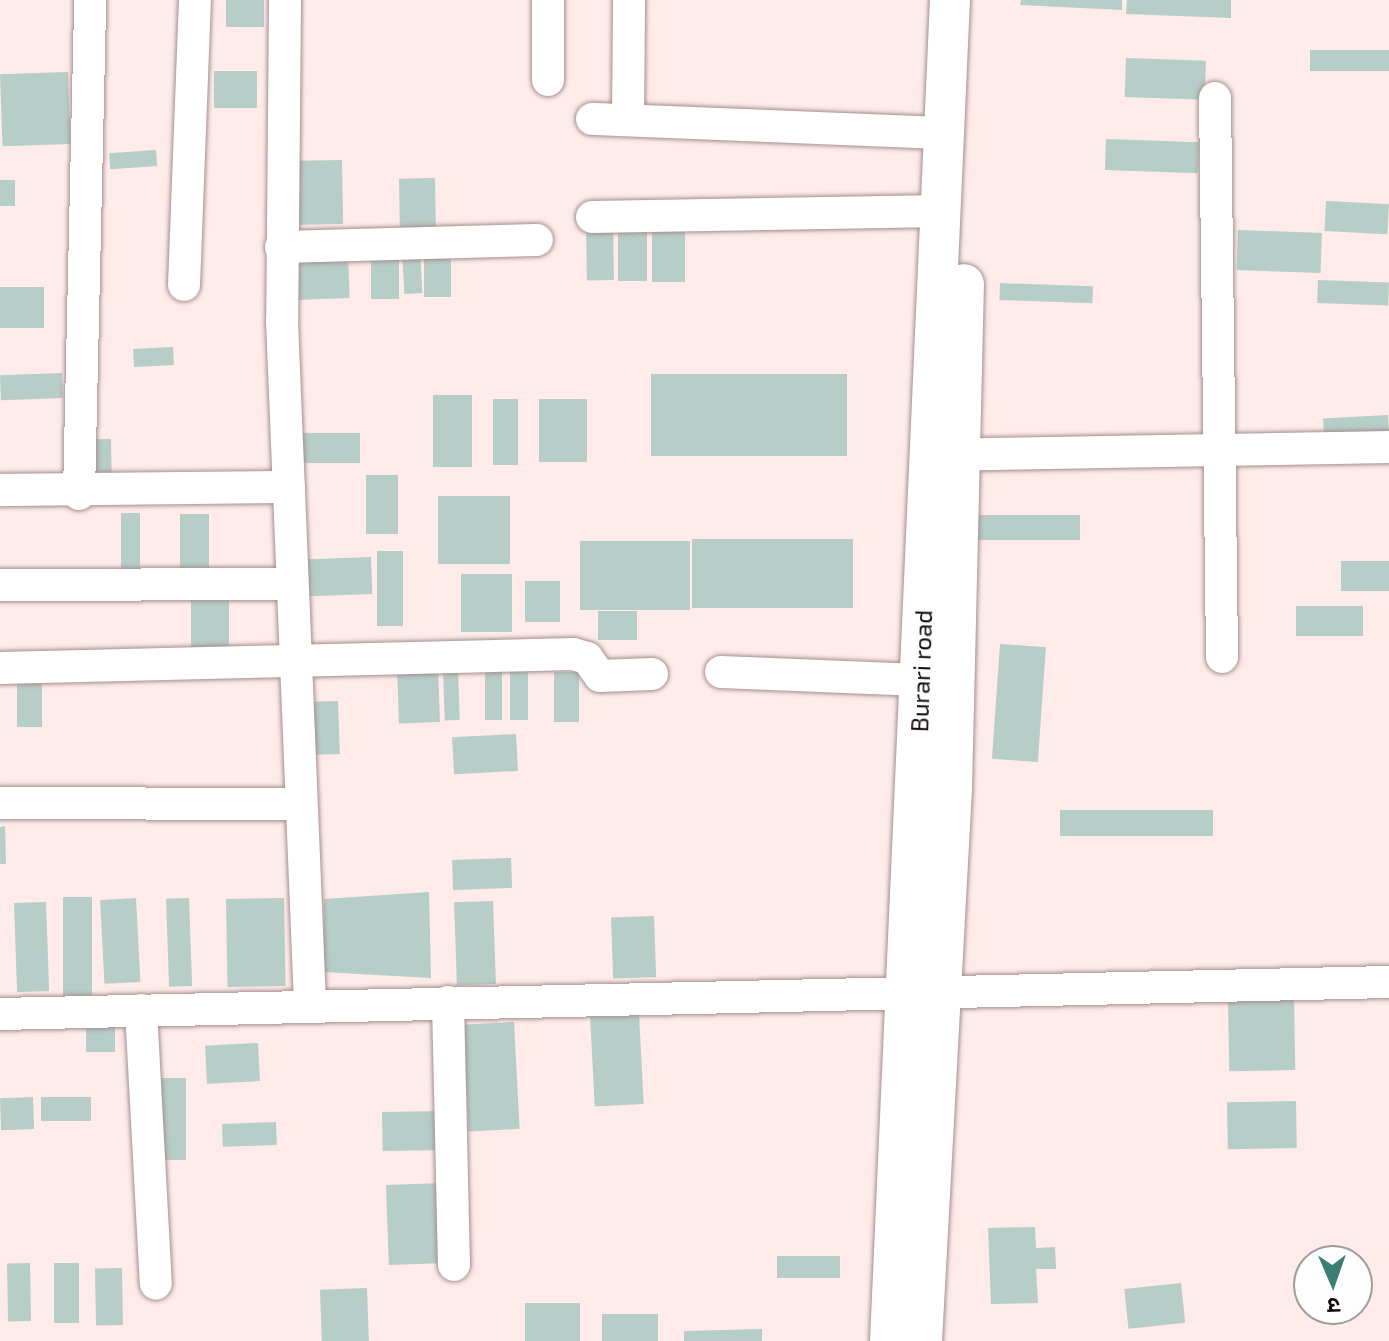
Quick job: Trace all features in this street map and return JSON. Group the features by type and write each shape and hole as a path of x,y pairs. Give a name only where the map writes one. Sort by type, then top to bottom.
{"main road":[{"name":"Burari road","path":"922,1341 925,995 920,680 945,454 941,211 950,0"},
{"name":"Burari road","path":"890,1341 925,995 945,454 978,0"}],"street":[{"path":"79,494 90,0"},
{"path":"184,285 195,0"},
{"path":"285,0 281,247 310,1004"},
{"path":"548,0 548,80"},
{"path":"628,120 629,0"},
{"path":"1215,98 1222,657"},
{"path":"592,119 944,133"},
{"path":"592,217 941,211"},
{"path":"281,247 537,240"},
{"path":"945,454 1389,447"},
{"path":"0,490 79,494 289,487"},
{"path":"0,585 292,584"},
{"path":"0,668 296,665 573,654 587,658 600,676 652,674"},
{"path":"721,672 920,680"},
{"path":"0,803 301,804"},
{"path":"0,1014 310,1004 925,995 1389,982"},
{"path":"448,1002 454,1265"},
{"path":"141,1010 156,1284"}],"building":[{"path":"226,0 264,0 264,27 226,27"},
{"path":"1021,0 1122,0 1122,10 1020,5"},
{"path":"1127,0 1231,0 1231,18 1126,14"},
{"path":"1310,50 1389,50 1389,71 1310,71"},
{"path":"1126,58 1206,61 1205,100 1125,97"},
{"path":"214,71 257,71 257,108 214,108"},
{"path":"68,72 71,144 3,146 0,74"},
{"path":"1106,139 1199,142 1198,173 1105,170"},
{"path":"156,150 157,166 110,169 109,153"},
{"path":"342,160 343,224 287,225 286,161"},
{"path":"435,178 436,236 400,237 399,179"},
{"path":"0,180 15,180 15,206 0,206"},
{"path":"1326,201 1389,204 1387,234 1324,231"},
{"path":"618,222 647,222 647,281 618,281"},
{"path":"652,224 685,224 685,282 652,282"},
{"path":"586,226 613,226 614,280 587,280"},
{"path":"1238,230 1322,233 1321,273 1237,270"},
{"path":"420,248 422,293 404,294 402,249"},
{"path":"424,249 451,249 451,297 424,297"},
{"path":"371,251 399,251 399,299 371,299"},
{"path":"348,252 350,298 295,300 293,254"},
{"path":"1318,280 1389,282 1388,305 1317,303"},
{"path":"1000,283 1093,286 1092,303 999,300"},
{"path":"0,287 44,287 44,328 0,328"},
{"path":"173,347 174,365 134,367 133,349"},
{"path":"62,373 63,398 1,400 0,375"},
{"path":"651,374 847,374 847,456 651,456"},
{"path":"433,395 472,395 472,467 433,467"},
{"path":"493,399 518,399 518,465 493,465"},
{"path":"539,399 587,399 587,462 539,462"},
{"path":"1388,415 1389,433 1324,436 1323,418"},
{"path":"295,433 360,433 360,463 295,463"},
{"path":"90,439 111,439 112,485 91,485"},
{"path":"366,475 398,475 398,534 366,534"},
{"path":"438,496 510,496 510,564 438,564"},
{"path":"121,513 140,513 140,577 121,577"},
{"path":"180,514 209,514 209,576 180,576"},
{"path":"977,515 1080,515 1080,540 977,540"},
{"path":"692,539 853,539 853,608 692,608"},
{"path":"580,541 690,541 690,610 580,610"},
{"path":"377,551 403,551 403,626 377,626"},
{"path":"371,557 372,594 303,596 302,559"},
{"path":"1341,561 1389,561 1389,591 1341,591"},
{"path":"461,574 512,574 512,632 461,632"},
{"path":"525,581 560,581 560,622 525,622"},
{"path":"191,593 229,593 229,662 191,662"},
{"path":"1296,606 1363,606 1363,636 1296,636"},
{"path":"598,611 637,611 637,640 598,640"},
{"path":"1000,644 1046,647 1038,762 992,759"},
{"path":"438,666 440,722 399,723 397,667"},
{"path":"458,670 460,720 445,720 443,671"},
{"path":"485,670 502,670 502,720 485,720"},
{"path":"510,672 528,672 528,720 510,720"},
{"path":"554,672 579,672 579,722 554,722"},
{"path":"17,677 42,677 42,727 17,727"},
{"path":"338,701 340,754 308,755 306,702"},
{"path":"516,734 518,771 454,774 452,737"},
{"path":"1060,810 1213,810 1213,836 1060,836"},
{"path":"5,826 6,864 0,864 0,827"},
{"path":"511,858 512,888 453,890 452,860"},
{"path":"429,892 431,978 323,972 324,899"},
{"path":"63,897 92,897 92,1000 63,1000"},
{"path":"136,898 140,982 104,984 100,900"},
{"path":"189,898 192,986 169,987 166,899"},
{"path":"284,898 286,986 228,987 226,899"},
{"path":"493,901 496,984 457,985 454,902"},
{"path":"46,902 49,991 17,992 14,903"},
{"path":"654,916 656,977 613,978 611,918"},
{"path":"1294,998 1295,1070 1229,1071 1228,999"},
{"path":"639,1014 644,1104 595,1106 590,1017"},
{"path":"86,1017 115,1017 115,1052 86,1052"},
{"path":"514,1022 520,1129 469,1132 463,1025"},
{"path":"258,1043 260,1081 207,1084 205,1046"},
{"path":"156,1078 186,1078 186,1160 156,1160"},
{"path":"33,1097 34,1129 1,1130 0,1098"},
{"path":"41,1097 91,1097 91,1121 41,1121"},
{"path":"1296,1101 1297,1148 1228,1149 1227,1102"},
{"path":"442,1111 443,1150 383,1151 382,1112"},
{"path":"276,1122 277,1145 223,1147 222,1124"},
{"path":"443,1183 446,1263 389,1265 386,1185"},
{"path":"1035,1227 1036,1248 1055,1247 1056,1269 1036,1269 1038,1303 991,1304 988,1228"},
{"path":"777,1256 840,1256 840,1278 777,1278"},
{"path":"7,1263 30,1263 31,1321 8,1321"},
{"path":"54,1263 79,1263 79,1323 54,1323"},
{"path":"95,1268 122,1268 123,1325 96,1325"},
{"path":"1181,1283 1185,1323 1128,1329 1124,1289"},
{"path":"367,1288 369,1341 322,1341 320,1290"},
{"path":"525,1303 580,1303 580,1341 525,1341"},
{"path":"602,1314 658,1314 658,1341 602,1341"},
{"path":"762,1329 762,1341 684,1341 684,1331"}]}
